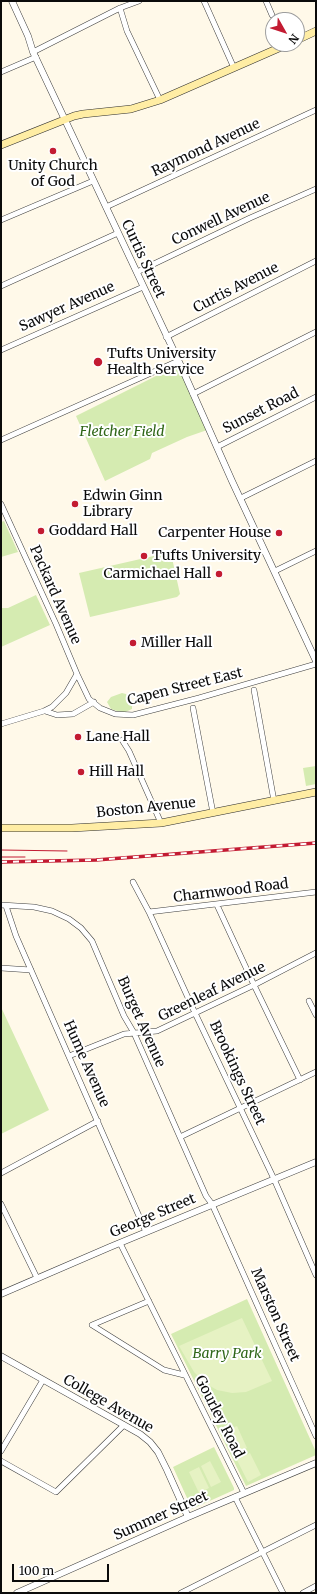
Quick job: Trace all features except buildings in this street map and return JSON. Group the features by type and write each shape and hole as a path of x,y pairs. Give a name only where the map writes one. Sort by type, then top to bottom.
{"main road":[{"path":"305,36 316,31"},
{"path":"1,145 83,114 131,109 160,100 270,52"},
{"name":"Boston Avenue","path":"1,828 72,828 161,823 316,792"}],"street":[{"name":"Curtis Street","path":"12,1 64,120 137,272 316,662"},
{"path":"1,72 120,8 139,1"},
{"path":"204,1 234,68"},
{"path":"266,1 271,12"},
{"path":"120,8 127,31 160,100"},
{"name":"Raymond Avenue","path":"106,207 316,110"},
{"path":"1,220 93,180"},
{"name":"Conwell Avenue","path":"137,272 250,218 316,189"},
{"path":"1,286 118,233"},
{"name":"Curtis Avenue","path":"166,337 316,261"},
{"name":"Sawyer Avenue","path":"1,350 143,287"},
{"path":"193,394 316,332"},
{"path":"1,440 178,361"},
{"name":"Sunset Road","path":"217,447 316,397"},
{"path":"241,498 316,461"},
{"name":"Packard Avenue","path":"1,504 56,624 77,674"},
{"path":"275,571 316,551"},
{"name":"Capen Street East","path":"77,674 90,699 100,708 115,714 133,715 199,698 316,662"},
{"path":"1,724 45,711 52,707 63,697 77,674"},
{"path":"254,690 274,801"},
{"path":"45,711 57,715 73,714 94,702"},
{"path":"193,708 213,813"},
{"path":"122,740 129,751 161,823"},
{"name":"Brookings Street","path":"133,882 149,912 274,1179 316,1275"},
{"name":"Charnwood Road","path":"149,912 316,892"},
{"name":"Hume Avenue","path":"4,905 16,936 146,1232"},
{"name":"Burget Avenue","path":"4,905 34,907 52,911 69,920 92,941 124,1016 134,1033 206,1196 212,1204"},
{"path":"217,905 300,1080"},
{"name":"Greenleaf Avenue","path":"69,1056 124,1034 157,1032 316,953"},
{"path":"1,968 31,970"},
{"path":"309,1002 316,1014"},
{"path":"180,1137 316,1072"},
{"path":"1,1173 98,1121"},
{"name":"George Street","path":"1,1294 120,1242 316,1162"},
{"path":"1,1204 36,1278"},
{"name":"Marston Street","path":"212,1204 316,1436"},
{"name":"Gourley Road","path":"120,1242 184,1375 244,1493"},
{"path":"149,1301 92,1325 164,1370 184,1375"},
{"name":"College Avenue","path":"1,1356 140,1434 150,1442 158,1452 188,1517"},
{"path":"1,1451 43,1380"},
{"path":"1,1461 56,1492 124,1425"},
{"name":"Summer Street","path":"17,1593 188,1517 316,1463"},
{"path":"235,1497 283,1593"},
{"path":"181,1593 316,1525"},
{"path":"303,1593 316,1586"}],"green space":[{"name":"Fletcher Field","path":"180,364 210,429 187,437 152,453 150,459 105,481 76,416"},
{"path":"4,521 18,552 1,557 1,522"},
{"path":"167,553 172,558 180,594 177,597 90,617 79,573"},
{"path":"36,595 50,625 1,647 1,608 8,608"},
{"path":"122,693 126,694 132,705 132,709 123,713 111,709 107,702 111,697"},
{"path":"316,766 316,784 306,786 303,768"},
{"path":"1,1007 49,1110 1,1134"},
{"name":"Barry Park","path":"247,1299 316,1452 316,1455 246,1486 171,1334"},
{"path":"242,1318 272,1381 246,1392 232,1393 217,1390 205,1383 194,1372 179,1346"},
{"path":"237,1426 247,1448 234,1454 223,1432"},
{"path":"214,1447 234,1490 192,1509 173,1467"},
{"path":"250,1453 261,1475 248,1482 237,1460"},
{"path":"210,1461 221,1482 211,1487 201,1466"},
{"path":"199,1467 209,1488 199,1493 189,1472"}],"tram line":[{"path":"1,850 67,851"},
{"path":"1,857 25,857"}],"railway":[{"path":"1,862 96,860 316,843"}],"place":[{"name":"Unity Church of God","path":"53,151"},
{"name":"Tufts University Health Service","path":"98,362"},
{"name":"Edwin Ginn Library","path":"75,504"},
{"name":"Goddard Hall","path":"41,531"},
{"name":"Carpenter House","path":"279,533"},
{"name":"Tufts University","path":"144,556"},
{"name":"Carmichael Hall","path":"219,574"},
{"name":"Miller Hall","path":"133,643"},
{"name":"Lane Hall","path":"78,737"},
{"name":"Hill Hall","path":"81,772"}]}
